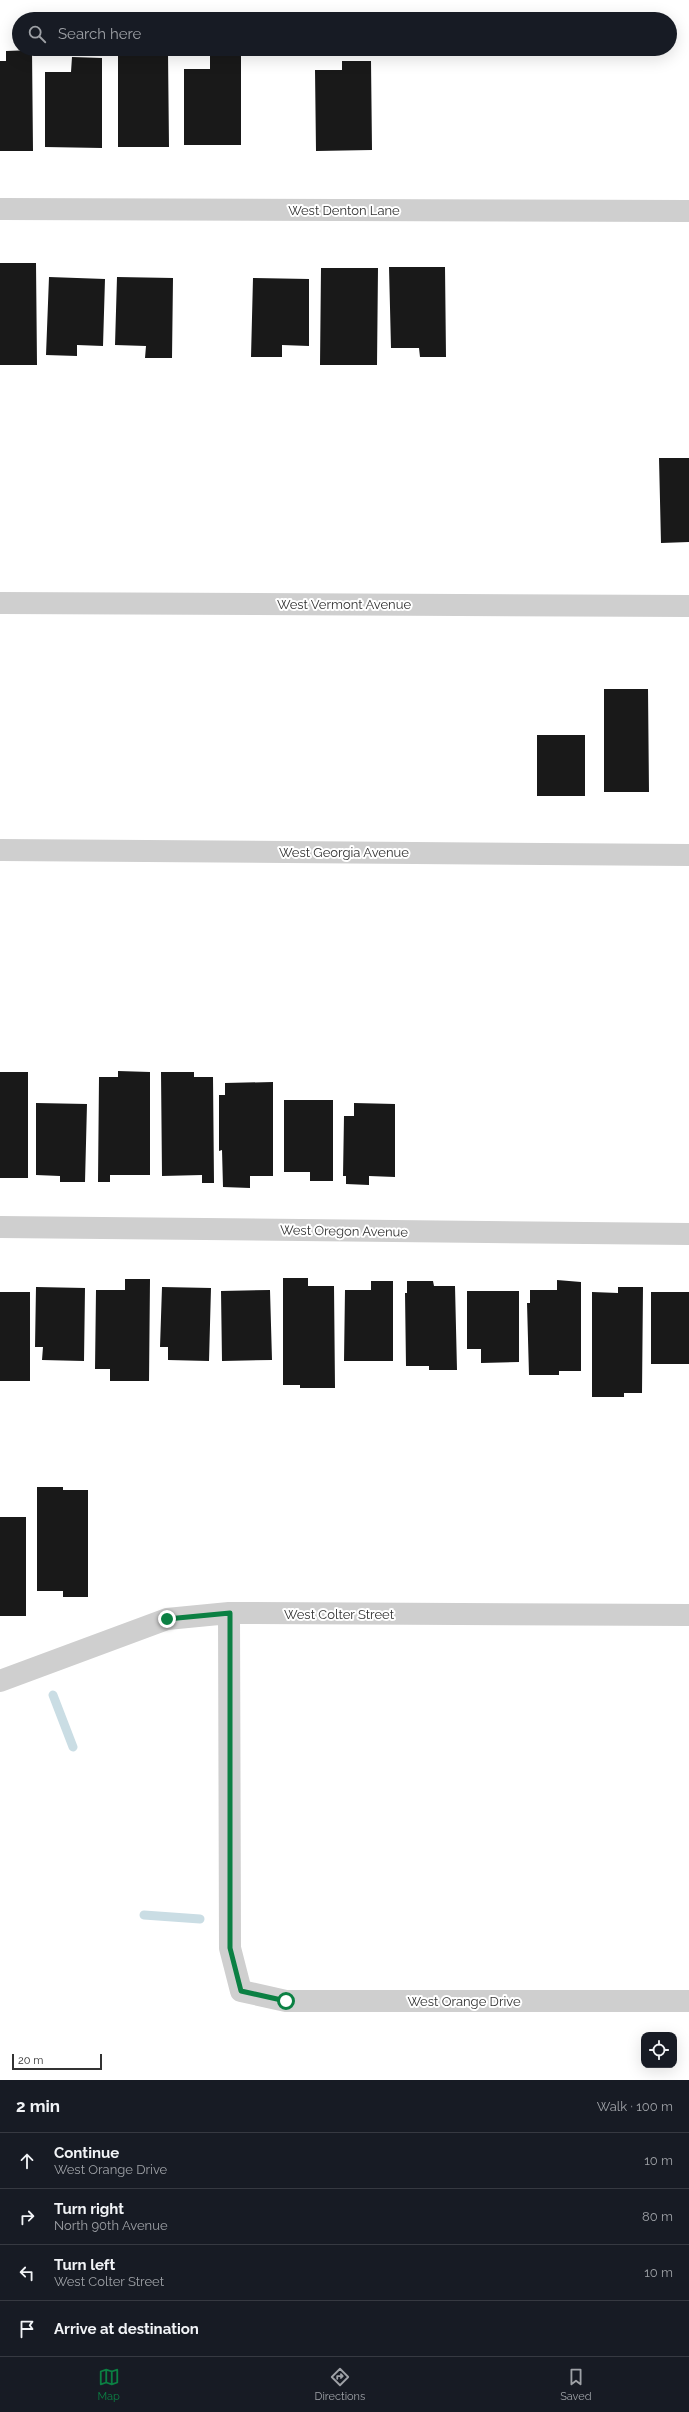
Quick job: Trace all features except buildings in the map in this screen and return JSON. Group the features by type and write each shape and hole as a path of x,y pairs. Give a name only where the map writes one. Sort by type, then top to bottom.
{"street":[{"name":"West Denton Lane","path":"0,209 689,211"},
{"name":"West Vermont Avenue","path":"0,603 689,606"},
{"name":"West Georgia Avenue","path":"0,850 689,855"},
{"name":"West Oregon Avenue","path":"0,1227 689,1234"},
{"name":"West Colter Street","path":"0,1681 167,1619 230,1613 689,1615"},
{"name":"West Orange Drive","path":"230,1613 230,1948 241,1991 286,2001 689,2001"}],"waterway":[{"path":"53,1695 73,1747"},
{"path":"144,1915 200,1919"}],"route":[{"path":"167,1619 230,1613 230,1948 241,1991 286,2001"}]}
